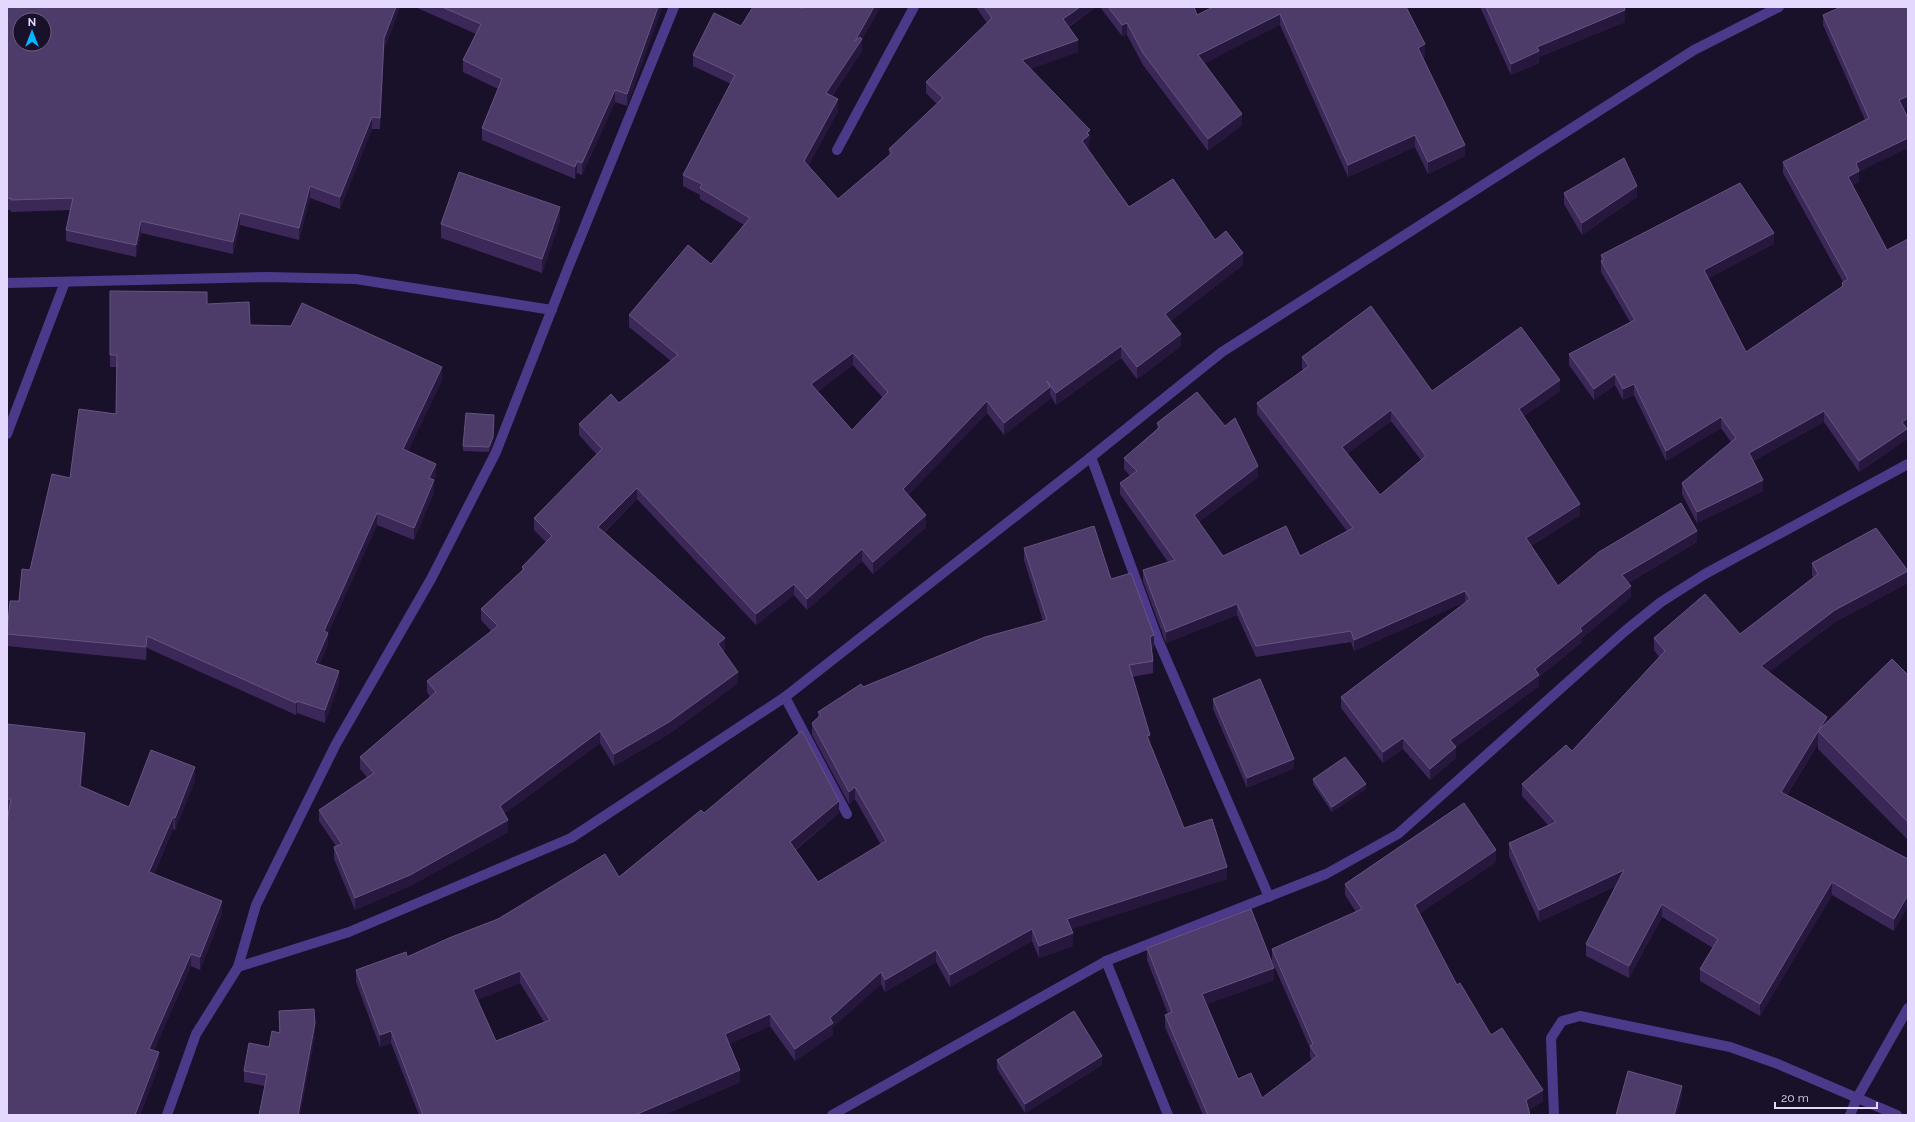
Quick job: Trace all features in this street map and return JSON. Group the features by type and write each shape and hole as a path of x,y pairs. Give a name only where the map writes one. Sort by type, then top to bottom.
{"street":[{"path":"167,1115 196,1034 238,968 256,905 336,744 431,579 496,452 674,7"},
{"path":"838,150 914,7"},
{"path":"238,968 349,932 571,838 785,697 1091,457 1222,352 1694,50 1779,7"},
{"path":"7,283 267,277 356,279 552,310"},
{"path":"7,434 65,282"},
{"path":"1091,457 1158,640 1269,897"},
{"path":"832,1115 1106,961 1326,874 1398,834 1626,631 1662,602 1705,574 1908,464"},
{"path":"785,697 847,814"},
{"path":"1106,961 1168,1115"},
{"path":"1850,1115 1857,1098 1908,1008"},
{"path":"1554,1115 1551,1038 1562,1021 1580,1016 1730,1047 1778,1064 1897,1115"}],"building":[{"path":"7,7 396,7 384,38 380,118 372,117 340,197 310,186 299,228 240,213 233,242 141,221 136,245 66,230 73,198 11,200 11,198 7,199"},
{"path":"442,7 658,7 627,94 615,90 582,163 577,161 575,167 482,128 502,79 463,60 481,24"},
{"path":"753,7 799,7 802,9 803,7 874,7 855,41 860,37 862,39 826,93 838,99 804,161 838,199 892,153 889,149 943,98 926,82 992,18 984,7 1080,7 1063,19 1078,40 1022,60 1090,130 1087,133 1089,135 1082,141 1129,207 1173,179 1215,240 1226,231 1243,253 1165,314 1181,334 1137,367 1121,346 1056,393 1047,381 1050,387 1004,423 987,401 903,489 926,515 873,562 862,549 807,599 794,584 756,614 637,488 598,527 725,638 718,644 738,672 669,722 614,754 600,731 500,806 508,820 410,875 355,898 334,847 342,844 319,810 374,773 360,757 436,692 427,681 498,626 481,609 524,569 522,567 552,536 534,518 602,449 579,424 611,394 619,403 678,355 629,315 688,245 711,264 750,218 700,188 702,184 683,175 735,75 693,55 714,13 741,26","holes":["853,353 888,392 852,430 811,384"]},
{"path":"1108,7 1194,7 1197,15 1213,7 1406,7 1425,44 1418,48 1465,145 1428,162 1415,135 1348,165 1280,14 1198,55 1242,114 1208,139 1143,53 1127,23 1122,25"},
{"path":"1486,7 1624,7 1625,10 1537,47 1539,51 1511,64"},
{"path":"1841,7 1908,7 1908,96 1899,100 1908,118 1908,138 1856,163 1859,171 1848,177 1887,250 1908,239 1908,418 1902,422 1907,429 1859,461 1824,411 1749,453 1763,480 1697,512 1682,483 1736,438 1721,417 1666,451 1634,384 1623,389 1615,374 1594,389 1569,354 1635,320 1601,261 1604,260 1601,255 1740,183 1774,233 1704,270 1746,352 1843,286 1842,283 1848,279 1783,162 1869,118 1823,15"},
{"path":"1624,158 1637,186 1582,223 1564,193"},
{"path":"459,172 560,207 542,259 441,224"},
{"path":"110,291 207,292 207,304 249,302 250,325 291,326 302,303 442,367 403,449 436,464 429,478 434,480 414,528 377,513 324,631 328,633 315,663 339,671 325,710 297,701 296,703 147,636 146,647 7,634 10,601 19,601 22,569 30,570 52,474 70,478 79,409 116,414 117,355 110,355"},
{"path":"1371,306 1432,391 1521,327 1560,380 1519,409 1580,504 1526,538 1558,586 1599,552 1681,503 1697,531 1622,575 1631,586 1580,628 1582,631 1535,669 1539,675 1450,740 1456,747 1430,769 1403,738 1383,752 1341,697 1470,599 1465,591 1354,640 1351,631 1256,646 1237,604 1166,632 1143,570 1175,560 1120,483 1137,471 1124,458 1160,427 1157,423 1197,392 1225,426 1235,418 1258,466 1194,515 1223,556 1286,526 1300,556 1353,528 1257,403 1309,366 1302,357","holes":["1391,410 1426,456 1380,495 1342,447"]},
{"path":"466,413 494,415 493,437 489,447 463,446"},
{"path":"1094,526 1111,579 1131,573 1154,635 1150,637 1153,661 1129,665 1150,735 1147,736 1184,828 1212,819 1227,867 1067,919 1073,933 1039,946 1032,929 950,975 936,950 885,980 881,972 830,1018 833,1023 795,1049 770,1014 725,1034 740,1070 635,1115 423,1115 391,1031 380,1035 356,970 406,952 407,957 449,938 498,919 605,854 619,877 701,810 704,813 802,731 839,801 790,842 818,882 886,841 855,787 849,792 812,723 821,715 818,712 861,684 863,687 985,637 1047,620 1024,548","holes":["520,971 550,1020 496,1041 473,990"]},
{"path":"1876,528 1908,571 1835,610 1761,666 1827,717 1781,792 1908,859 1908,895 1894,919 1832,882 1760,1004 1700,969 1718,939 1662,904 1629,966 1586,944 1624,870 1539,910 1509,843 1556,822 1522,784 1566,745 1572,751 1665,651 1654,638 1705,594 1740,634 1818,574 1812,563"},
{"path":"1892,659 1908,675 1908,822 1818,731"},
{"path":"1260,679 1294,759 1247,778 1213,699"},
{"path":"7,724 85,733 80,786 129,807 151,750 195,767 175,818 173,817 149,872 222,901 200,957 191,954 149,1049 159,1052 135,1115 7,1115 7,822 11,799 7,799"},
{"path":"1345,757 1366,784 1332,807 1313,779"},
{"path":"1464,803 1496,850 1415,905 1457,985 1460,983 1491,1035 1502,1028 1543,1090 1526,1100 1530,1115 1208,1115 1165,1015 1172,1012 1147,948 1251,909 1274,968 1202,994 1238,1079 1251,1073 1262,1098 1317,1056 1310,1046 1313,1044 1272,949 1362,909 1345,884"},
{"path":"314,1009 315,1023 298,1115 259,1115 267,1075 244,1071 249,1043 269,1047 272,1031 280,1033 279,1011"},
{"path":"1074,1011 1102,1056 1025,1104 997,1060"},
{"path":"1628,1071 1682,1086 1674,1115 1616,1115"}]}
